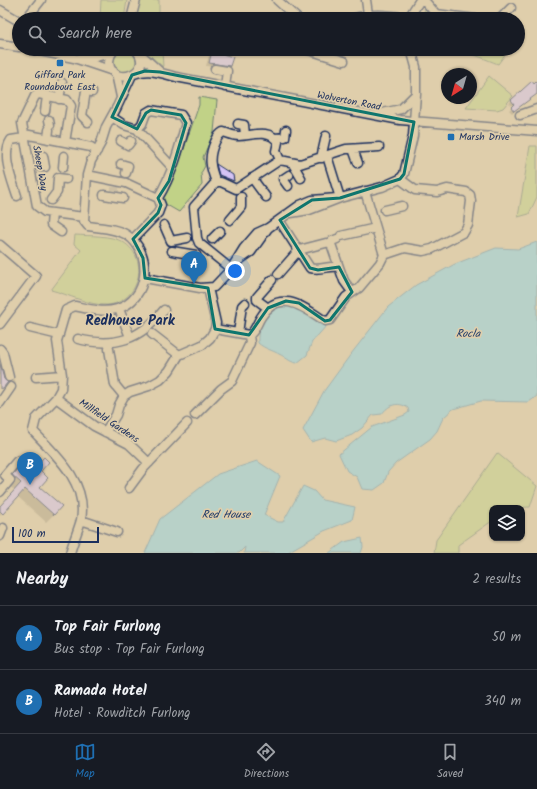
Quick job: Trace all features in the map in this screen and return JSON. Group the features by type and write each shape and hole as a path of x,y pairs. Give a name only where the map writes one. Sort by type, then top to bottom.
{"street":[{"path":"32,12 41,0"},
{"path":"133,12 136,0"},
{"path":"276,0 290,12"},
{"path":"366,0 368,12"},
{"path":"412,12 420,0"},
{"path":"424,0 434,12"},
{"path":"507,12 511,8"},
{"path":"0,10 12,17"},
{"path":"0,44 12,46"},
{"path":"67,56 114,72"},
{"path":"74,58 92,58 98,56"},
{"path":"112,56 109,62 114,72 121,97"},
{"path":"70,553 81,520 82,499 75,482 60,460 33,431 36,419 56,398 60,389 62,375 57,349 66,310 75,306 105,312 119,309 130,302 140,291 145,278 143,258 140,249 133,239 115,230 88,226 85,223 84,217 87,176 91,161 121,97 141,62 138,56"},
{"name":"Wolverton Road","path":"143,56 160,72"},
{"path":"328,56 344,61"},
{"path":"145,278 208,288 218,284 231,270 244,248 257,233 268,228 291,213 309,210 340,198 382,187 400,179 404,174 413,136 416,67 413,56"},
{"path":"215,69 227,71 225,87"},
{"name":"Wolverton Road","path":"114,72 124,76 144,70 160,72 176,77 225,87 414,122 537,131"},
{"path":"59,99 62,83"},
{"path":"88,122 82,116 86,91 92,92"},
{"path":"17,196 8,169 6,147 11,140 24,136 22,123 35,96 39,94 67,100 72,106 84,107"},
{"path":"366,114 386,113 401,109 416,94"},
{"path":"45,111 47,96"},
{"path":"63,166 72,106"},
{"path":"520,115 537,109"},
{"path":"121,141 128,145 136,135 146,113 152,110 181,115 186,123 177,156 172,167 169,180 158,198"},
{"path":"112,117 136,135 172,167"},
{"path":"238,124 244,125 245,135"},
{"path":"48,139 50,125"},
{"path":"519,130 537,126"},
{"path":"216,182 210,161 211,152 219,134 223,132 239,136 267,134 275,138 285,137 286,130"},
{"name":"Sheep Way","path":"52,205 39,209 37,206 35,168 24,136 48,139 65,147 91,147 97,151"},
{"path":"326,136 324,157 340,198"},
{"path":"275,138 278,142 276,150 280,160 295,172"},
{"path":"288,186 283,179 295,172 300,164 324,157 334,152 379,147"},
{"path":"353,149 358,164"},
{"path":"35,168 45,166 43,156"},
{"path":"238,193 252,178 280,160"},
{"path":"104,195 115,189 125,178 128,166 121,164"},
{"path":"87,176 115,189 123,198"},
{"path":"60,232 51,225 52,205 58,178 66,179"},
{"path":"125,178 158,198 162,205 158,213 133,239"},
{"path":"252,178 266,197"},
{"path":"384,255 405,248 423,251 432,249 464,232 468,226 471,201 470,195 466,192 447,189 437,192 415,190 400,179"},
{"path":"216,182 221,182 238,193 241,207 230,220"},
{"path":"192,238 194,207 216,182"},
{"path":"195,414 232,381 250,343 250,334 268,308 286,301 299,303 326,321 330,320 346,297 359,288 380,263 384,255 376,228 378,212 365,191"},
{"path":"52,205 64,197"},
{"path":"52,205 84,217"},
{"path":"378,212 402,206"},
{"path":"279,220 310,268 318,270 333,266 339,267"},
{"path":"164,225 171,241 192,238 231,270"},
{"path":"352,292 344,281 331,244 332,241 376,228"},
{"path":"172,251 204,247 220,231"},
{"path":"268,308 257,300 257,297 299,250 326,243"},
{"path":"0,245 36,276 0,324"},
{"path":"104,432 116,415 119,404 124,396 130,392 150,386 160,380 169,371 179,355 202,345 210,338 215,329 216,323 208,288"},
{"path":"238,333 242,306 245,302"},
{"path":"119,309 130,337"},
{"path":"78,339 94,343 121,341 144,331 164,310"},
{"path":"30,328 59,335"},
{"path":"215,329 250,334"},
{"path":"152,334 179,355"},
{"path":"0,349 3,353 9,376"},
{"path":"108,349 115,385 124,396"},
{"path":"36,377 62,375"},
{"path":"0,403 3,402 11,387"},
{"name":"Millfield Gardens","path":"56,398 104,432 129,444 149,463"},
{"path":"129,488 149,463 187,423"},
{"path":"0,492 10,480 5,475 17,462"},
{"path":"81,520 117,532"},
{"path":"0,536 3,528"}],"highlighted area":[{"path":"145,71 160,72 414,122 404,174 400,179 340,198 312,200 280,220 310,268 318,270 339,267 352,292 330,320 325,321 299,303 286,301 268,308 249,335 215,329 208,288 145,278 143,258 133,239 158,213 161,205 158,198 169,181 186,123 181,115 151,110 146,113 137,129 112,117 132,75"}],"green space":[{"path":"101,0 127,0 125,12 100,12"},
{"path":"136,0 159,0 159,12 136,12"},
{"path":"426,8 435,12 423,12"},
{"path":"114,56 135,57 135,65 128,72 120,72 113,65 112,61"},
{"path":"151,56 162,56 163,67"},
{"path":"478,56 504,56 498,64"},
{"path":"489,76 513,96 503,108 497,110 466,108 469,104 477,104 477,93"},
{"path":"199,97 217,100 214,132 203,157 205,166 201,173 202,185 179,212 160,201 180,160 199,105"},
{"path":"530,146 537,146 537,197 529,214 518,217"},
{"path":"75,235 113,238 123,242 132,250 137,259 139,269 138,279 134,289 127,297 118,302 101,305 86,302 51,290 81,250 74,244"},
{"path":"497,453 537,486 530,507 525,507 525,505 489,505 489,523 458,545 458,553 434,553 436,540"}],"water":[{"name":"Rocla","path":"537,242 537,396 529,402 481,401 453,409 443,418 437,431 430,439 396,463 388,472 384,483 374,490 362,489 357,477 347,471 339,454 372,427 405,415 409,412 408,408 397,404 390,406 382,414 373,415 362,428 352,435 336,441 325,438 311,442 303,430 324,391 388,307 416,285 455,264 496,248 518,249"},
{"path":"286,303 304,308 327,325 312,342 307,355 297,363 290,361 258,343 259,328 266,313 274,305"},
{"name":"Red House","path":"257,461 280,476 264,515 278,522 283,522 303,486 314,491 322,500 355,507 352,520 324,531 286,553 244,553 245,547 239,553 145,553 160,519 218,474"},
{"path":"362,538 363,547 361,553 329,553 344,542"}],"building":[{"path":"211,56 233,57 230,66 209,63"},
{"path":"532,81 534,84 537,81 537,94 514,111 511,107 514,104 511,100"},
{"path":"216,164 233,175 234,181 219,175"},
{"path":"0,364 4,379 8,382 3,388 0,389"},
{"path":"44,457 49,462 41,471 48,478 40,487 62,506 54,515 25,489 3,514 0,511 0,506 21,483 12,475 18,468 27,476"}],"tunnel":[{"path":"115,187 115,193"}],"place":[{"name":"Giffard Park Roundabout East","path":"60,63"},
{"name":"Marsh Drive","path":"451,137"},
{"name":"Top Fair Furlong","path":"194,284"},
{"name":"Ramada Hotel","path":"30,485"}],"district":[{"name":"Redhouse Park","path":"130,321"}]}
